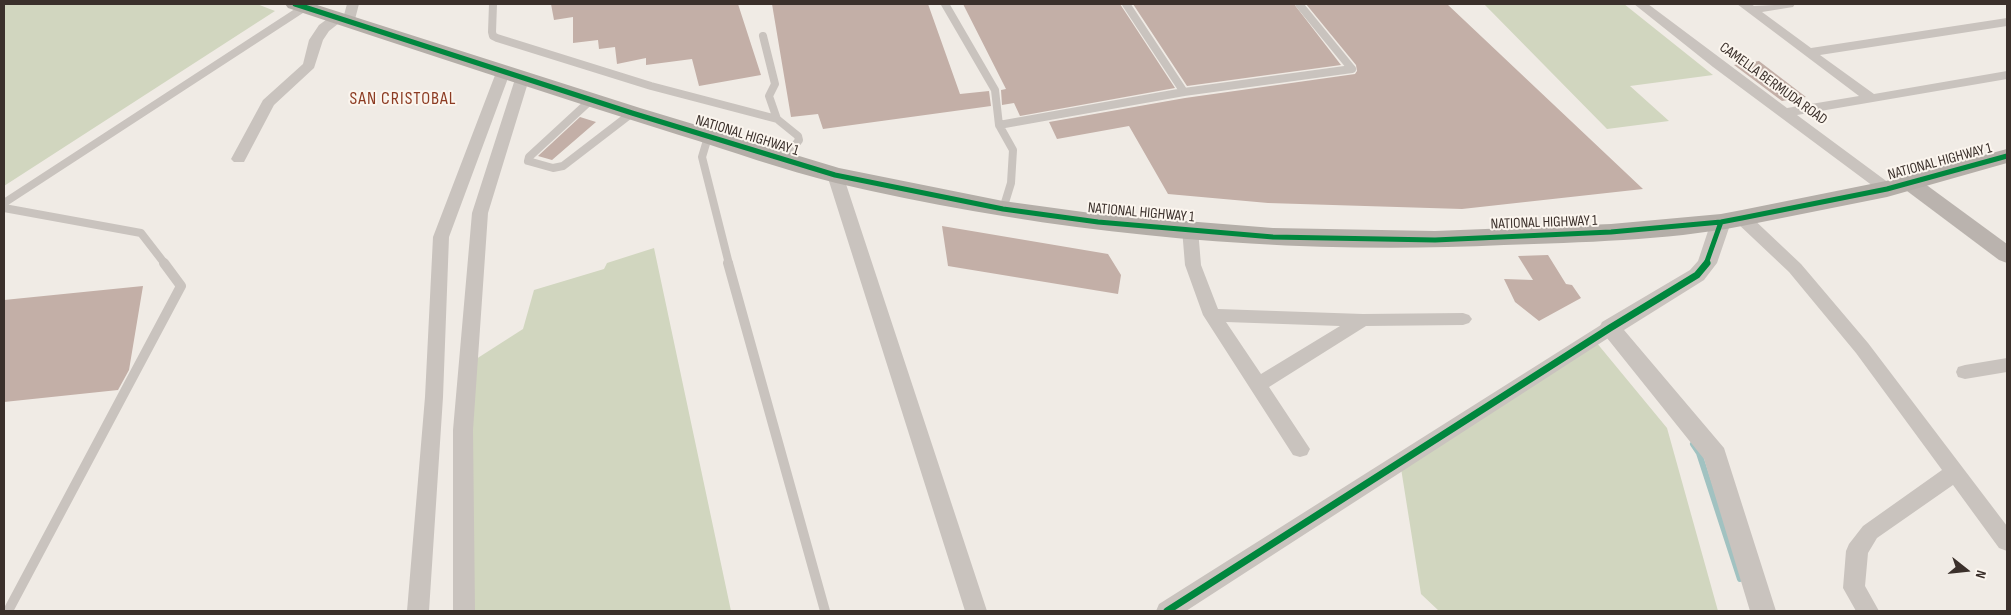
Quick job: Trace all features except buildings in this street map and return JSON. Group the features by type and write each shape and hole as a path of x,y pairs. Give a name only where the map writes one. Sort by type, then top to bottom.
{"highway":[{"name":"NATIONAL HIGHWAY 1","path":"300,5 347,14 632,113 835,175 1003,209 1098,222 1273,237 1435,240 1611,232 1732,220 1899,186 2007,156"}],"main road":[{"path":"1899,186 2007,255"}],"street":[{"name":"CAMELLA BERMUDA ROAD","path":"1640,4 1785,114 1899,186"},
{"path":"1748,7 1789,4"},
{"path":"1748,7 1872,99"},
{"path":"239,159 268,103 309,65 316,40 324,28 347,14"},
{"path":"1811,52 2007,22"},
{"path":"418,611 434,397 441,237 513,73"},
{"path":"464,611 463,430 480,213 513,73"},
{"path":"1785,114 2007,75"},
{"path":"835,175 976,611"},
{"path":"1166,611 1610,328 1697,275 1707,264 1732,220 1801,275 1862,348 2007,542"},
{"path":"1190,229 1193,265 1212,316 1300,449"},
{"path":"1212,316 1364,320 1463,319"},
{"path":"1258,385 1364,320"},
{"path":"1610,328 1715,455 1763,611"},
{"path":"1965,372 2007,364"},
{"path":"1868,611 1854,588 1857,552 1870,532 1955,472"}],"lane":[{"path":"493,4 493,36 651,86 777,118 798,136 800,140 784,160"},
{"path":"945,4 996,90 999,125 1013,150 1011,183 1003,209"},
{"path":"1126,4 1184,92"},
{"path":"999,125 1184,92 1352,69 1298,4"},
{"path":"4,202 300,5"},
{"path":"763,36 775,84 769,96 777,118"},
{"path":"592,99 529,157 528,161 553,168 563,166 632,113"},
{"path":"708,137 702,157 737,298 825,611"},
{"path":"4,208 141,233 181,286 8,611"}],"green space":[{"path":"4,4 257,4 275,11 4,186"},
{"path":"1484,4 1624,4 1713,75 1630,86 1669,121 1607,129"},
{"path":"654,248 731,611 471,611 469,555 473,361 523,329 534,290 604,269 607,263"},
{"path":"1596,342 1667,428 1718,611 1439,611 1421,594 1400,462"}],"waterway":[{"path":"1693,444 1699,453 1740,579"}],"cycle path":[{"path":"295,4 632,113 835,175 1003,209 1098,222 1273,237 1435,240 1611,232 1721,222 1742,218 1887,189 2007,156"},
{"path":"1167,611 1610,328 1697,275 1707,263 1721,222"}],"district":[{"name":"SAN CRISTOBAL","path":"403,99"}]}
